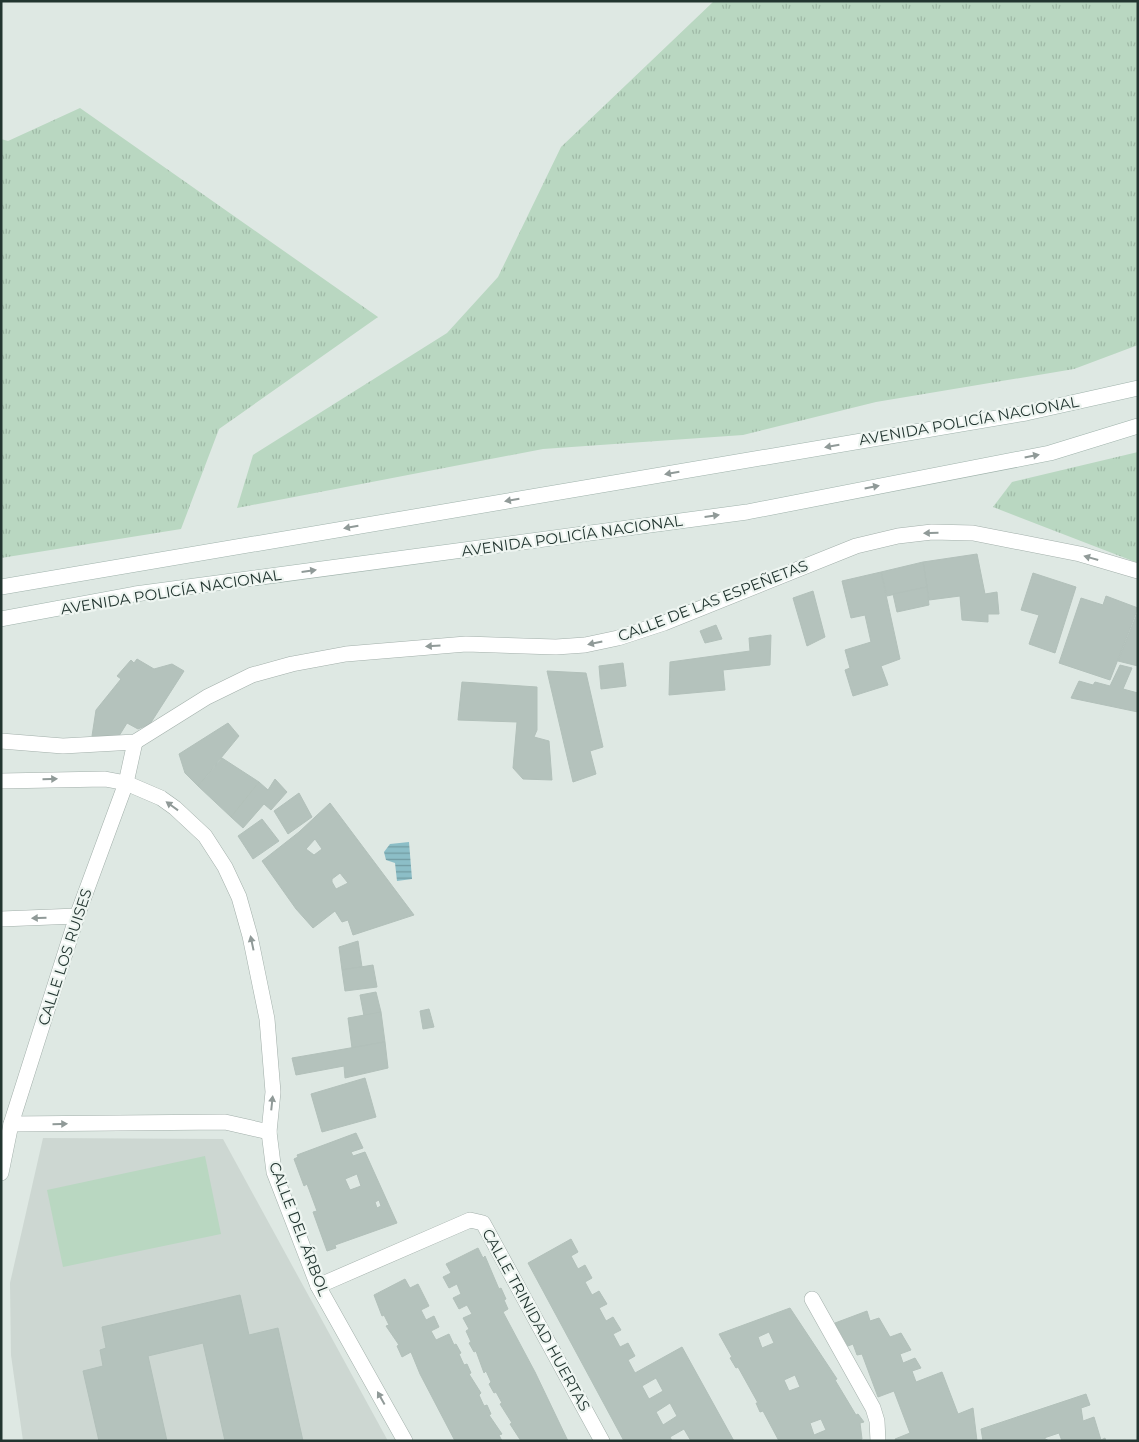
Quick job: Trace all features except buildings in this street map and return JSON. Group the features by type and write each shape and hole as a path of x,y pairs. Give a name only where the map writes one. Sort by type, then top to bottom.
{"street":[{"name":"AVENIDA POLICÍA NACIONAL","path":"1,587 1026,413 1138,388"},
{"name":"AVENIDA POLICÍA NACIONAL","path":"1,619 135,594 747,512 1050,453 1138,426"},
{"name":"CALLE DE LAS ESPEÑETAS","path":"1,741 83,746 135,742 207,697 252,675 292,664 346,654 410,647 466,644 556,647 586,645 610,640 664,623 856,546 898,536 932,532 973,533 1080,554 1138,571"},
{"name":"CALLE LOS RUISES","path":"1,1173 11,1124 77,916 126,783 135,742"},
{"name":"CALLE DEL ÁRBOL","path":"1,781 105,778 126,783 161,798 175,808 205,836 226,867 239,897 250,936 267,1019 273,1092 269,1132 274,1172 318,1286 404,1441"},
{"path":"1,919 77,916"},
{"path":"11,1124 225,1122 269,1132"},
{"name":"CALLE TRINIDAD HUERTAS","path":"318,1286 470,1220 483,1223 602,1441"},
{"path":"812,1299 873,1408 877,1421 878,1441"}],"shaded area":[{"path":"43,1138 223,1139 388,1441 23,1441 11,1355 10,1283"}],"green space":[{"path":"714,1 1138,1 1138,345 1074,369 876,402 743,435 543,449 237,508 253,455 447,333 498,277 561,147"},
{"path":"80,108 378,317 219,429 181,529 1,558 1,139 8,141"},
{"path":"1138,452 1138,563 993,507 1012,482"},
{"path":"205,1156 221,1234 63,1267 47,1190"}],"water":[{"path":"409,842 412,879 397,881 395,863 386,860 384,852 390,844"}]}
